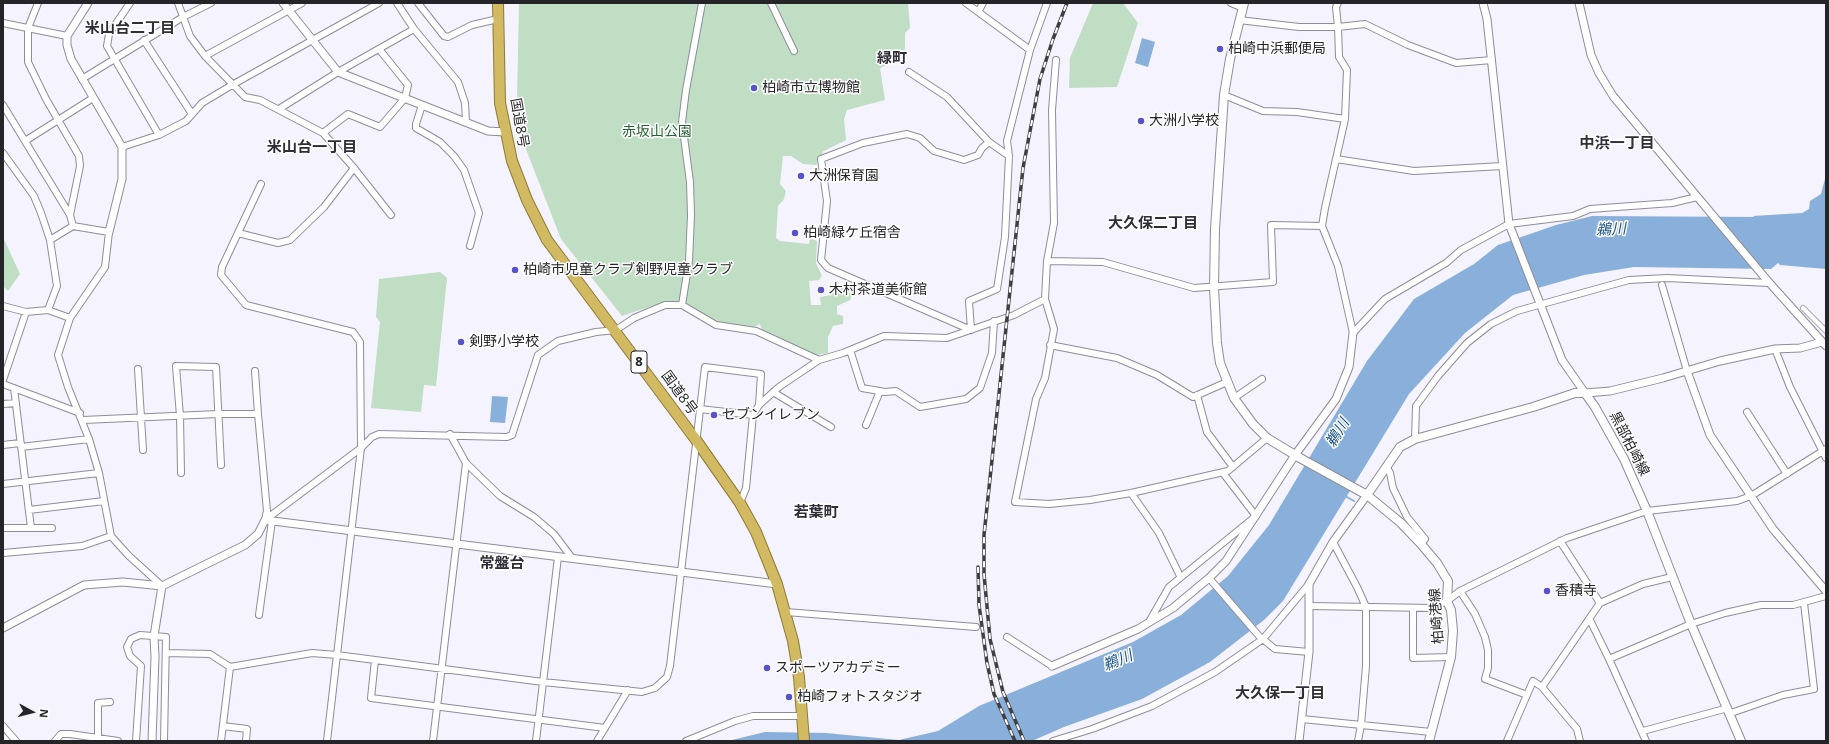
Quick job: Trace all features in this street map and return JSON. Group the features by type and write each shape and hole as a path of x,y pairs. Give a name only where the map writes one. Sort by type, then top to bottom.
{"highway":[{"name":"国道8号","path":"498,3 500,103 512,162 547,240 616,330 696,440 740,503 756,532 777,584 795,648 803,717 804,741"}],"main road":[{"name":"柏崎港線","path":"1243,5 1230,59 1224,96 1215,229 1214,288 1217,343 1220,362 1234,398 1253,424 1267,438 1298,457 1367,494 1401,523 1421,544 1437,563 1448,582 1447,601 1451,610 1453,631 1451,657 1429,741"},
{"path":"1367,494 1400,447 1415,439 1533,407 1575,393 1585,393"},
{"name":"黒部柏崎線","path":"1585,393 1595,407 1624,459 1647,511 1690,624 1741,741"}],"street":[{"path":"38,3 28,28 28,62 46,99 79,156 80,166 70,216"},
{"path":"88,3 67,36 70,59 122,147 122,179 109,232 105,268 70,318 58,356 68,387 83,420 89,439 99,473 111,536 128,555 162,586"},
{"path":"130,3 109,34 106,46 159,135"},
{"path":"178,3 182,18 190,36 205,56 244,97 260,100 323,133 354,168 391,215"},
{"path":"82,79 144,40 211,3"},
{"path":"283,3 312,42 338,72 488,131 505,132"},
{"path":"205,56 302,3"},
{"path":"122,147 159,135 186,121 202,103 379,3"},
{"path":"397,3 414,29 458,82 465,103 466,122"},
{"path":"418,3 444,36 448,37 472,25 498,19"},
{"path":"682,305 689,261 691,215 690,182 682,122 686,90 702,3"},
{"path":"771,3 794,51"},
{"path":"966,3 1030,50"},
{"path":"978,12 983,3"},
{"path":"971,330 969,301 997,289 1005,237 1009,156 1007,141 1030,50 1047,3"},
{"path":"1231,3 1243,5"},
{"path":"1007,637 1052,666 1138,629 1172,608 1211,580 1226,561 1298,457 1336,399 1349,367 1353,332 1338,266 1322,226 1346,119 1347,70 1339,57 1336,7 1338,3"},
{"path":"1483,3 1487,19 1492,60 1509,224 1562,360 1585,393 1615,390 1720,361 1775,349 1800,348 1824,344"},
{"path":"1579,3 1591,55 1608,89 1767,281 1824,344"},
{"path":"1239,20 1299,28 1338,27 1365,24 1408,45 1456,63 1492,60"},
{"path":"3,24 67,36"},
{"path":"279,109 338,72 414,29"},
{"path":"144,40 192,114"},
{"path":"323,133 348,114 380,127 405,98 408,85 379,49"},
{"path":"1056,60 1052,110 1054,223 1047,261 1045,299 1054,329 1045,378 1036,399 1015,502 1049,504 1131,493 1228,471 1267,438"},
{"path":"909,72 947,97 989,142 1009,156"},
{"path":"1224,96 1264,111 1296,112 1346,119"},
{"path":"25,141 93,98"},
{"path":"3,105 70,216 73,226"},
{"path":"422,105 416,128 440,142 454,156 464,170 479,213 470,246"},
{"path":"971,330 828,268 821,260 827,201 821,159 863,143 907,134 920,138 934,151 964,160 978,155 982,148 989,142"},
{"path":"3,153 34,196 50,240 57,286 48,310"},
{"path":"1336,159 1414,171 1502,166"},
{"path":"238,233 278,243 290,240 324,207 354,168"},
{"path":"261,184 222,267 222,274 246,306 353,332 360,342 361,448 327,741"},
{"path":"1353,332 1385,299 1446,263 1461,250 1509,224 1573,216 1590,209 1672,203 1697,197"},
{"path":"1047,261 1103,262 1194,288 1214,288 1273,282 1272,225 1322,226"},
{"path":"50,240 73,226 109,232"},
{"path":"1415,439 1416,406 1438,376 1467,343 1491,324 1517,311 1540,303 1629,280 1667,278 1767,281"},
{"path":"1662,284 1687,371 1710,435 1783,542 1826,591"},
{"path":"740,503 746,488 753,415 759,405 773,392 819,360 850,350 884,336 947,338 1014,315 1045,299"},
{"path":"3,628 84,585 123,582 162,586 245,545 258,534 268,521 361,448 372,437 379,434 450,434 507,437 512,435 538,355 558,341 596,332 616,330 634,318 665,305 682,305 716,326 756,331 819,360"},
{"path":"3,306 26,312 48,310 70,318"},
{"path":"1803,308 1826,331"},
{"path":"3,380 26,312"},
{"path":"850,350 862,388 896,392 920,407 966,399 980,388 992,353 994,321"},
{"path":"1050,345 1117,358 1157,375 1193,397 1227,382"},
{"path":"1775,349 1790,387 1824,450 1826,458"},
{"path":"181,473 180,416 176,366 216,367 221,464"},
{"path":"166,653 210,654 230,667 312,654 337,655 543,682 642,692 655,688 667,677 670,666 705,367 761,374 759,405"},
{"path":"138,369 143,450"},
{"path":"255,371 268,521 259,616"},
{"path":"1234,398 1262,379"},
{"path":"3,384 80,413"},
{"path":"14,388 31,528"},
{"path":"866,425 880,391"},
{"path":"773,392 830,427"},
{"path":"1197,395 1207,432 1233,467"},
{"path":"3,404 16,403"},
{"path":"700,409 753,415"},
{"path":"1747,412 1788,474"},
{"path":"83,420 218,414 258,414"},
{"path":"450,434 466,463 500,496 534,517 554,534 572,558"},
{"path":"3,445 21,445 89,439"},
{"path":"1309,606 1432,608 1447,601 1460,591 1560,541 1647,511 1737,501 1751,496 1824,450"},
{"path":"433,741 455,544 466,463"},
{"path":"1386,466 1390,473 1393,488 1407,517 1424,540 1421,544"},
{"path":"1223,472 1256,516"},
{"path":"3,484 99,473"},
{"path":"1131,493 1159,533 1180,576"},
{"path":"1053,741 1092,729 1152,706 1215,672 1261,638 1309,584 1333,542 1367,494"},
{"path":"29,510 104,501"},
{"path":"1150,622 1169,587 1180,576 1256,516"},
{"path":"268,521 682,571 777,584"},
{"path":"3,528 52,528"},
{"path":"3,553 82,546 111,536"},
{"path":"1560,541 1600,603"},
{"path":"1333,542 1366,607 1366,666 1361,725 1358,741"},
{"path":"536,741 558,557"},
{"path":"1542,687 1590,620 1600,603 1643,584 1672,577"},
{"path":"1211,580 1261,638 1275,649 1309,652"},
{"path":"1299,741 1309,652 1309,584"},
{"path":"152,741 155,657 154,636 162,586"},
{"path":"1460,591 1475,614 1485,637 1488,650 1488,668 1485,679 1527,695"},
{"path":"1609,659 1690,624 1725,613 1761,605 1794,605 1826,596"},
{"path":"1643,730 1729,711 1783,695 1814,689 1804,602"},
{"path":"1413,608 1413,658 1451,657"},
{"path":"786,612 976,627"},
{"path":"1590,620 1643,730 1646,741"},
{"path":"136,741 141,666 130,656 127,647 131,639 140,635 166,637 164,741"},
{"path":"375,660 371,698 437,708 605,728"},
{"path":"221,741 230,667"},
{"path":"1507,741 1533,681 1542,687 1577,729 1580,741"},
{"path":"597,741 628,690"},
{"path":"98,737 98,703 110,702"},
{"path":"686,741 735,721 753,716 803,717"},
{"path":"1302,719 1431,732"},
{"path":"3,726 16,741"},
{"path":"223,726 247,729 246,741"},
{"path":"55,741 61,734 98,737 118,741"}],"green space":[{"name":"赤坂山公園","path":"519,3 908,3 910,28 905,33 905,57 880,68 885,100 847,110 844,119 846,140 822,152 823,154 816,165 803,164 791,156 783,156 780,184 786,191 784,199 778,206 776,238 780,241 809,244 810,238 817,241 816,263 822,276 819,280 809,281 811,305 821,305 820,297 832,295 831,285 835,284 849,288 853,292 850,300 837,306 837,314 843,316 843,324 833,326 828,337 828,353 817,355 805,354 768,337 762,331 760,324 754,327 725,324 696,314 688,304 664,302 622,316 561,239 522,139 517,99"},
{"path":"1093,3 1123,3 1138,23 1117,87 1069,88 1070,58"},
{"path":"3,237 20,274 8,291 3,286"},
{"path":"440,272 447,278 436,386 424,385 421,412 371,408 380,322 376,317 379,279"}],"water":[{"path":"1142,38 1155,42 1148,67 1135,63"},
{"name":"鵜川","path":"1826,175 1826,269 1780,265 1778,263 1771,269 1634,267 1584,275 1513,295 1465,333 1409,394 1283,601 1264,620 1210,662 1142,699 1064,727 1032,741 728,741 765,732 826,733 899,740 938,731 979,706 1133,642 1181,615 1228,576 1269,525 1367,361 1414,299 1474,264 1498,245 1556,225 1592,216 1754,217 1753,216 1802,213 1809,209 1810,201 1821,194"},
{"path":"492,396 508,397 505,423 490,422"}],"waterway":[{"path":"1345,496 1354,501"}],"railway":[{"path":"1024,741 1003,692 990,639 984,574 984,535 1023,168 1040,79 1067,3"},
{"path":"978,567 979,605 987,663 994,694 1015,741"}],"place":[{"name":"柏崎中浜郵便局","path":"1220,49"},
{"name":"柏崎市立博物館","path":"754,88"},
{"name":"大洲小学校","path":"1141,121"},
{"name":"大洲保育園","path":"801,176"},
{"name":"柏崎緑ケ丘宿舎","path":"795,233"},
{"name":"柏崎市児童クラブ剣野児童クラブ","path":"515,270"},
{"name":"木村茶道美術館","path":"821,290"},
{"name":"剣野小学校","path":"461,342"},
{"name":"セブンイレブン","path":"714,415"},
{"name":"香積寺","path":"1547,591"},
{"name":"スポーツアカデミー","path":"767,668"},
{"name":"柏崎フォトスタジオ","path":"789,697"}],"district":[{"name":"米山台二丁目","path":"130,29"},
{"name":"緑町","path":"892,59"},
{"name":"中浜一丁目","path":"1617,144"},
{"name":"米山台一丁目","path":"312,148"},
{"name":"大久保二丁目","path":"1153,224"},
{"name":"若葉町","path":"816,513"},
{"name":"常盤台","path":"502,564"},
{"name":"大久保一丁目","path":"1280,694"}]}
